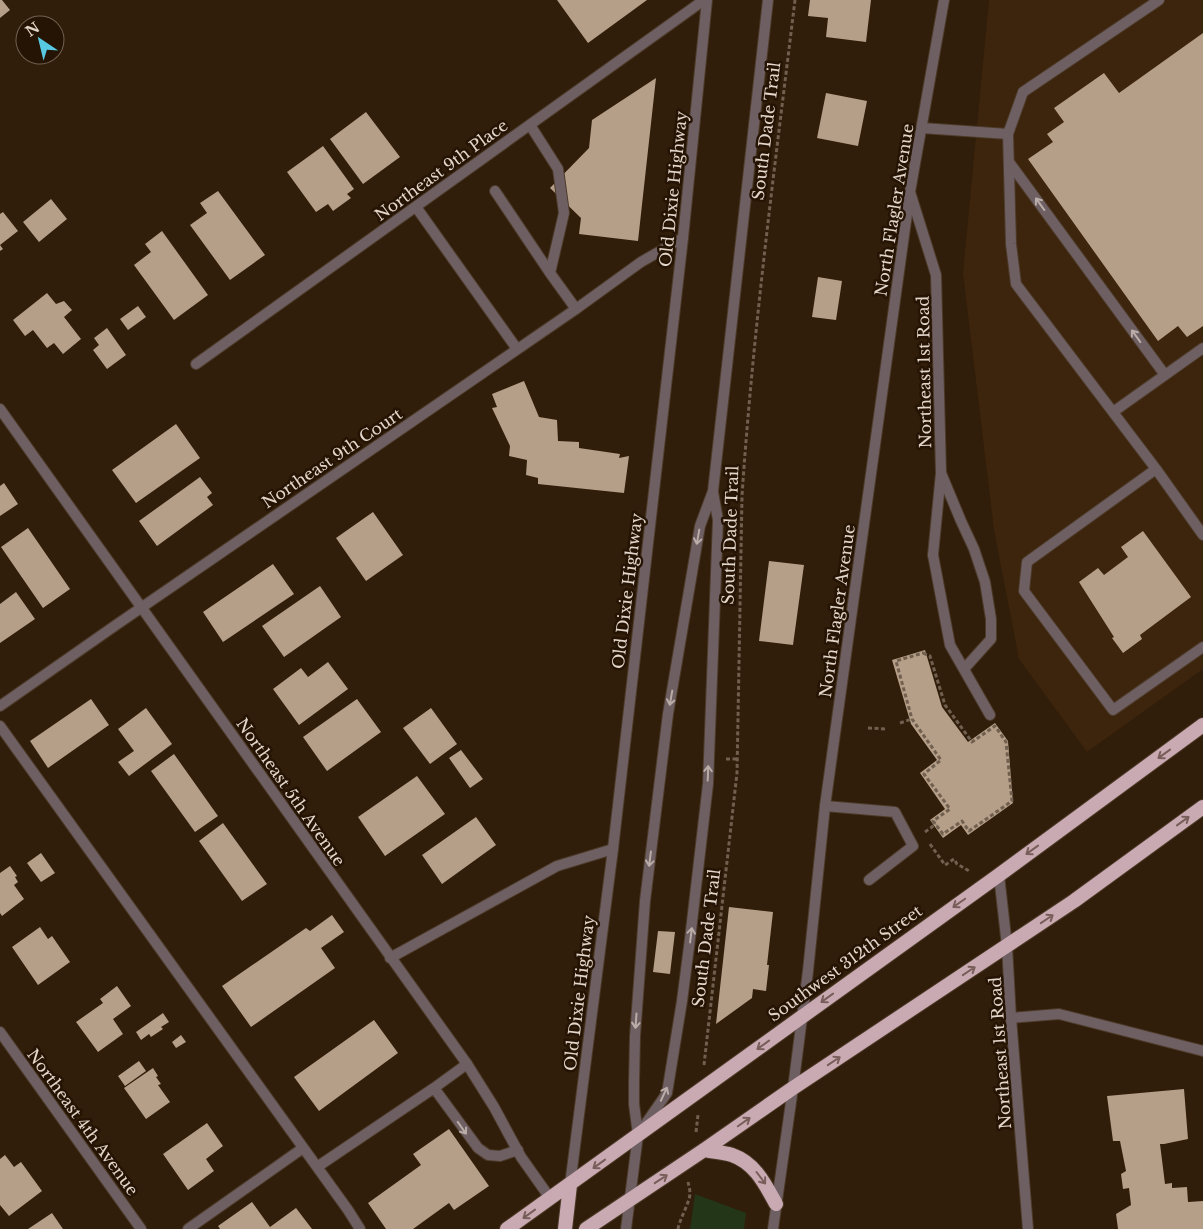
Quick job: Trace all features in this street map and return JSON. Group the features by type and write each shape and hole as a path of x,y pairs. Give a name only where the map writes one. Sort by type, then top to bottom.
{"highway":[{"name":"Southwest 312th Street","path":"508,1229 999,875 1203,725"},
{"path":"586,1229 793,1088 1074,901 1203,807"},
{"path":"704,1150 731,1155 744,1160 754,1169 765,1184 776,1204"},
{"path":"565,1229 570,1185"}],"street":[{"name":"Northeast 9th Place","path":"196,364 706,0"},
{"name":"Old Dixie Highway","path":"570,1185 612,849 683,238 706,0"},
{"path":"626,1229 638,1135 634,1104 634,1064 647,882 675,676 700,526 712,491 768,0"},
{"name":"North Flagler Avenue","path":"773,1229 802,1016 825,806 910,192 944,0"},
{"path":"1159,0 1024,92 1008,134 1011,244 1016,284 1156,469 1203,536"},
{"path":"530,125 558,169 564,213 550,273"},
{"path":"922,128 1008,134"},
{"path":"1009,162 1165,375"},
{"path":"495,191 576,309"},
{"name":"Northeast 1st Road","path":"910,192 936,275 941,473 933,555 950,645 990,715"},
{"path":"416,206 517,349"},
{"name":"Northeast 9th Court","path":"0,706 576,309 641,262 683,238"},
{"path":"1113,412 1203,348"},
{"name":"Northeast 5th Avenue","path":"0,409 467,1064 518,1150 550,1198"},
{"path":"1156,469 1027,562 1024,591 1113,710 1203,647"},
{"path":"941,473 974,549 985,582 991,619 991,639 964,668"},
{"path":"638,1135 667,1093 682,1001 708,784 718,520 712,491"},
{"path":"0,726 318,1167 360,1229"},
{"path":"825,806 895,812 913,846 868,880"},
{"path":"390,958 557,866 612,849"},
{"name":"Northeast 1st Road","path":"999,875 1007,946 1028,1229"},
{"path":"1011,1018 1058,1014 1203,1052"},
{"name":"Northeast 4th Avenue","path":"0,1032 141,1229"},
{"path":"318,1167 467,1064"},
{"path":"434,1088 478,1148 488,1155 500,1156 518,1150"},
{"path":"188,1229 303,1148"}],"path":[{"name":"South Dade Trail","path":"704,1072 738,759 744,460 770,197 795,0"},
{"path":"923,653 930,656 945,706 972,742 995,726 1006,742 1012,801 969,831 962,821 943,834 936,824 934,821 950,809 924,774 942,760 912,719 896,661 923,653"},
{"path":"900,724 912,719"},
{"path":"868,728 887,729"},
{"path":"725,759 738,759"},
{"path":"922,834 936,824"},
{"path":"928,842 945,866 954,860 957,864 972,872"},
{"path":"678,1229 689,1198 688,1181 691,1174"}],"shaded area":[{"path":"989,0 1203,0 1203,669 1087,752 1019,659 994,530 963,273"}],"green space":[{"path":"695,1194 746,1213 744,1229 690,1229"}],"building":[{"path":"0,0 10,10 0,18"},
{"path":"557,0 647,0 588,43"},
{"path":"810,0 871,0 866,42 826,37 828,18 808,16"},
{"path":"1203,33 1203,326 1187,337 1178,326 1158,341 1028,159 1053,142 1047,134 1064,122 1054,108 1104,73 1119,93"},
{"path":"656,78 638,241 579,234 581,218 550,188 589,148 592,120"},
{"path":"826,93 867,101 858,146 817,138"},
{"path":"366,112 400,157 363,184 330,139"},
{"path":"323,146 354,189 347,194 351,198 333,211 328,204 316,212 287,172"},
{"path":"218,191 265,255 230,280 190,225 207,213 200,203"},
{"path":"51,199 67,219 39,242 23,222"},
{"path":"3,212 18,231 0,245 0,214"},
{"path":"162,231 208,295 174,320 134,265 151,252 145,244"},
{"path":"818,277 842,281 836,320 812,317"},
{"path":"47,293 56,304 64,301 72,310 64,317 81,339 63,354 54,343 47,348 33,330 25,336 13,320"},
{"path":"138,306 146,317 128,330 120,319"},
{"path":"107,328 126,355 107,369 93,350 99,345 94,338"},
{"path":"524,381 539,417 557,420 558,441 579,442 579,448 620,454 619,458 629,456 624,493 538,484 538,478 526,475 527,460 509,456 510,446 492,408 497,407 492,394"},
{"path":"176,424 200,458 136,503 112,470"},
{"path":"200,477 212,493 207,497 213,505 157,546 139,521"},
{"path":"4,483 18,504 0,516 0,486"},
{"path":"373,512 403,555 366,581 336,538"},
{"path":"28,528 70,589 43,608 1,547"},
{"path":"1143,531 1191,597 1140,635 1142,639 1123,653 1079,582 1098,568 1104,575 1128,557 1121,547"},
{"path":"769,561 804,565 793,645 759,641"},
{"path":"273,564 294,594 223,642 203,612"},
{"path":"320,586 341,617 284,657 262,626"},
{"path":"16,592 35,619 0,643 0,604"},
{"path":"925,650 942,707 968,742 995,723 1008,741 1013,803 968,835 961,825 943,838 930,820 945,809 920,773 937,760 911,724 892,660"},
{"path":"328,662 348,689 299,725 273,689 301,668 308,677"},
{"path":"91,699 109,725 48,768 30,741"},
{"path":"357,699 381,732 327,771 303,737"},
{"path":"146,708 172,744 129,776 118,762 134,751 118,729"},
{"path":"431,708 457,744 430,764 403,728"},
{"path":"461,750 483,779 470,788 449,758"},
{"path":"174,754 218,816 195,832 151,771"},
{"path":"417,776 445,814 385,856 358,817"},
{"path":"476,817 496,845 442,884 422,855"},
{"path":"223,823 267,884 242,901 199,841"},
{"path":"41,853 55,873 41,882 27,863"},
{"path":"10,866 17,876 15,877 18,882 14,885 24,899 2,916 0,913 0,873"},
{"path":"729,907 773,912 767,965 769,965 766,991 753,989 752,998 716,1024"},
{"path":"332,915 344,932 321,948 335,968 251,1027 222,986 306,928 310,931"},
{"path":"40,927 48,939 52,936 70,962 38,985 12,947"},
{"path":"658,931 675,932 670,974 653,972"},
{"path":"117,986 131,1006 113,1019 123,1034 98,1052 76,1022 103,1003 100,999"},
{"path":"163,1013 169,1022 161,1027 163,1029 151,1037 149,1034 141,1040 136,1032"},
{"path":"374,1020 398,1053 319,1111 294,1077"},
{"path":"181,1035 186,1042 176,1048 172,1042"},
{"path":"139,1061 146,1071 125,1086 118,1076"},
{"path":"153,1068 161,1084 158,1085 170,1102 146,1119 124,1088"},
{"path":"1184,1089 1188,1139 1160,1144 1165,1184 1172,1183 1172,1188 1187,1187 1188,1202 1203,1201 1203,1229 1118,1229 1116,1214 1131,1205 1129,1188 1123,1189 1121,1174 1126,1171 1120,1141 1113,1141 1107,1096"},
{"path":"207,1123 223,1146 206,1159 214,1171 188,1190 163,1154"},
{"path":"449,1129 489,1186 454,1210 449,1203 413,1229 386,1229 368,1203 421,1165 413,1154"},
{"path":"5,1155 14,1167 21,1162 42,1191 9,1216 0,1205 0,1159"},
{"path":"252,1202 270,1227 296,1208 312,1229 220,1229 218,1226"},
{"path":"52,1213 63,1229 28,1229"}]}
